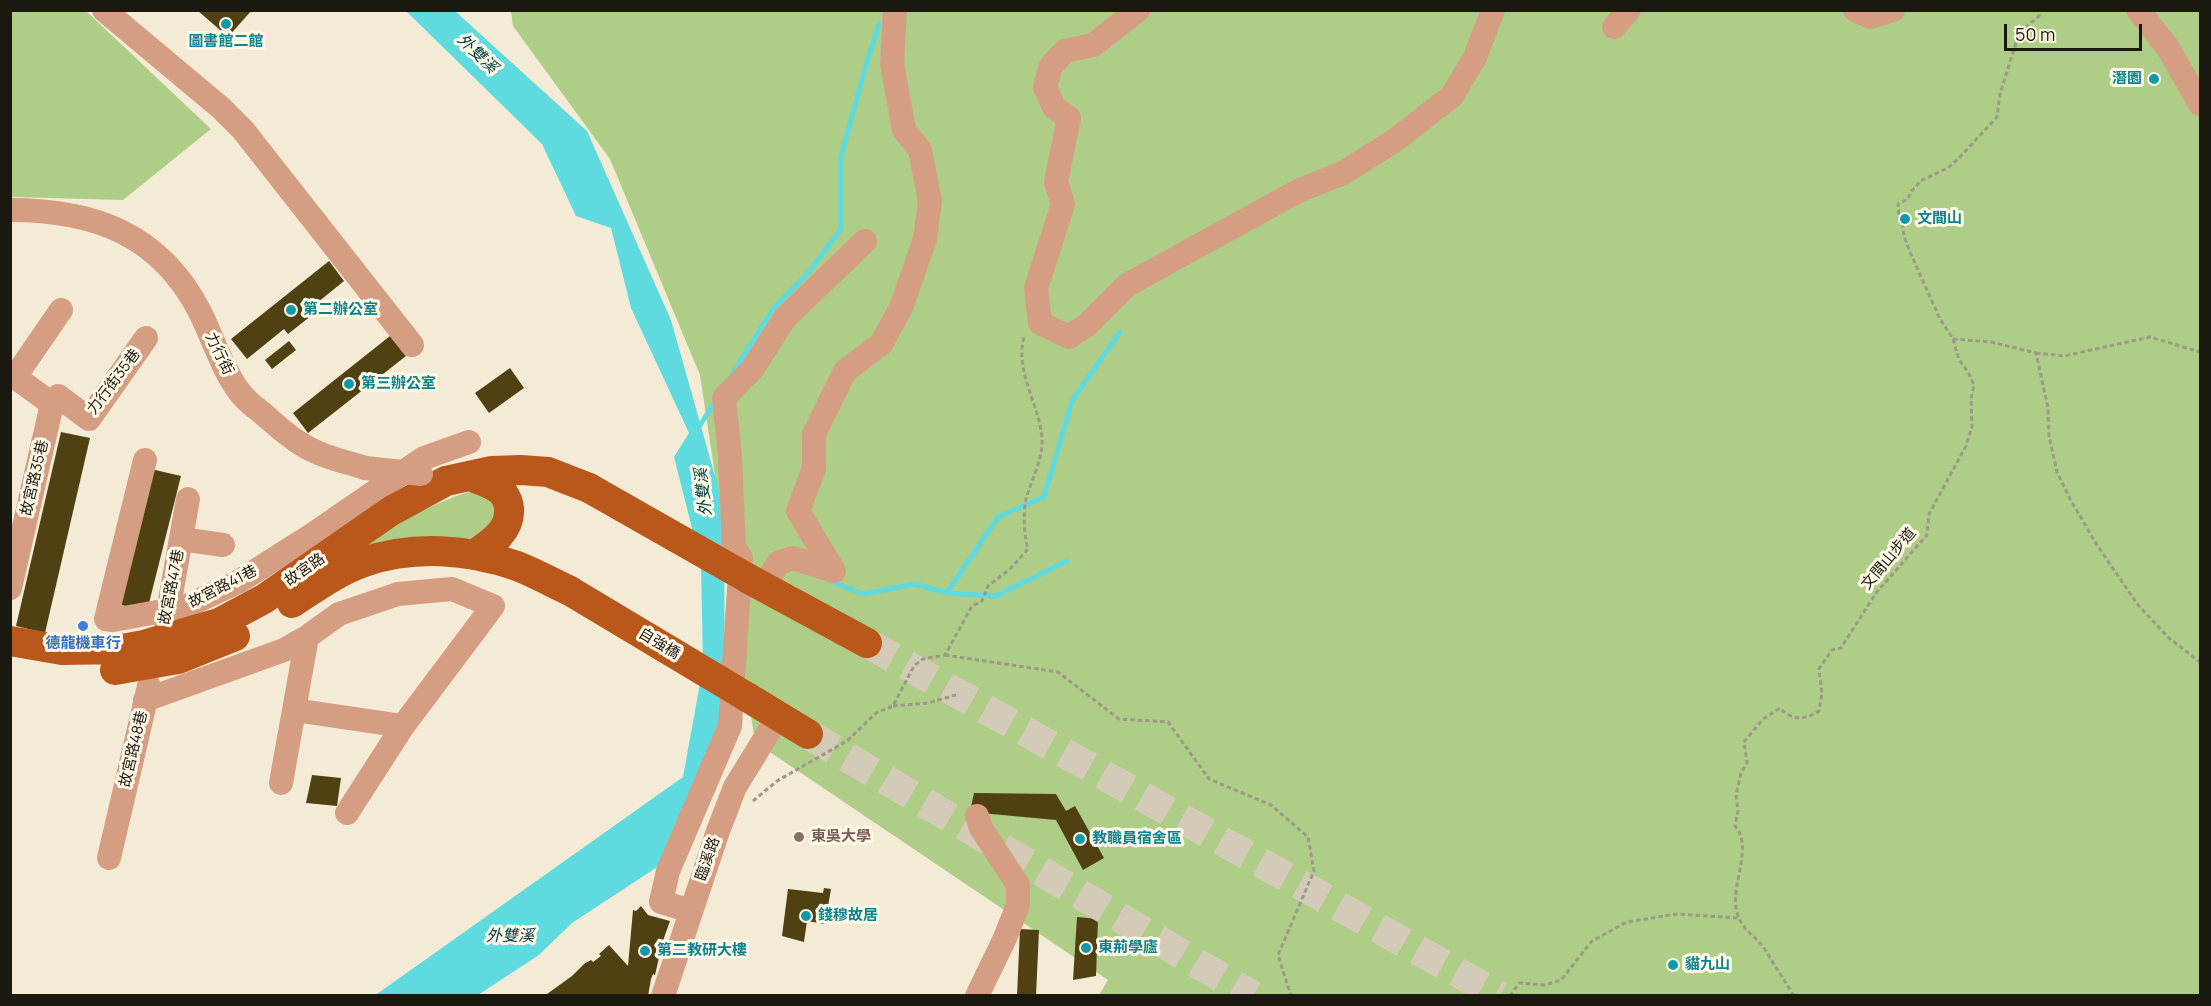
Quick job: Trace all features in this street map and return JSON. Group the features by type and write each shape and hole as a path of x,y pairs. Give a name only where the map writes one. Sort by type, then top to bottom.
{"main road":[{"name":"故宮路","path":"10,661 60,669 124,670 264,599 391,511 446,477 492,471 548,472 589,488 760,577"},
{"path":"446,477 498,489 508,500 510,518 503,531 475,554"},
{"name":"故宮路","path":"10,641 62,650 122,649 158,652 178,659 223,642 265,620 363,562 404,553 443,550 475,554 518,566 570,591"},
{"path":"760,577 867,643"},
{"name":"自強橋","path":"570,591 808,734"}],"street":[{"path":"104,10 221,108 243,130 412,345"},
{"path":"760,577 778,563 793,558 834,571 798,511 814,468 814,435 844,370 882,343 902,305 925,239 930,201 920,150 904,130 892,63 895,10"},
{"path":"1137,10 1093,45 1065,51 1051,66 1045,87 1054,107 1069,118 1056,182 1063,204 1036,288 1040,323 1070,337 1087,325 1127,285 1298,191 1343,173 1394,141 1452,96 1475,57 1493,10"},
{"path":"1855,10 1870,17 1893,10"},
{"path":"2138,10 2168,48 2200,105"},
{"name":"力行街","path":"10,210 76,214 112,226 156,252 182,284 200,312 221,362 239,392 301,444 328,457 365,468 446,477"},
{"path":"691,911 661,902 668,871 730,726 741,558 734,548 730,456 724,398 753,368 785,318 866,241"},
{"path":"52,404 13,377 61,310"},
{"name":"力行街35巷","path":"52,404 58,396 89,419 146,338"},
{"name":"故宮路35巷","path":"10,588 52,404"},
{"name":"故宮路41巷","path":"145,460 106,619 113,620 185,607 238,582 312,535 424,458 469,442"},
{"name":"故宮路47巷","path":"158,652 169,609 188,499"},
{"path":"181,538 223,545"},
{"path":"145,700 284,650 339,614 398,594 452,589 493,606 403,726 347,813"},
{"path":"281,783 307,637"},
{"name":"故宮路48巷","path":"109,858 158,652"},
{"path":"294,710 403,726"},
{"name":"臨溪路","path":"663,996 735,787 770,730"},
{"path":"977,816 981,828 1018,885 1018,905 977,996"}],"path":[{"name":"文間山步道","path":"1738,918 1735,904 1742,858 1739,831 1735,826 1738,811 1736,795 1741,773 1747,763 1744,742 1763,719 1780,708 1787,716 1798,718 1810,717 1819,711 1822,693 1819,669 1832,650 1841,648 1876,593 1927,535 1929,514 1966,446 1972,426 1971,399 1974,385 1959,360 1953,339 1940,319 1910,252 1904,236 1902,221 1899,219 1898,204 1908,199 1911,191 1920,181 1948,168 1997,117 2000,94 2017,40 2024,29 2039,16 2040,10"},
{"path":"945,655 972,606 982,601 988,586 1010,569 1028,549 1026,501 1042,448 1041,424 1027,385 1021,350 1024,338 1030,329 1040,323"},
{"path":"1953,339 1991,342 2036,353 2064,356 2150,337 2200,352"},
{"path":"2036,353 2048,408 2049,436 2057,472 2070,499 2097,545 2138,605 2169,638 2200,662"},
{"path":"893,706 914,666 923,659 945,655 1058,672 1119,718 1168,722 1209,779 1271,805 1308,837 1314,871 1278,955 1291,996"},
{"path":"752,802 777,781 847,741 876,713 893,706 928,703 956,695"},
{"path":"1510,996 1519,982 1545,985 1561,980 1592,941 1627,922 1677,914 1738,918 1746,931 1762,946 1794,996"}],"green space":[{"path":"11,10 86,11 211,129 123,200 11,197"},
{"path":"511,11 2200,11 2200,995 1099,995 1108,980 755,742 700,375 610,159 513,26"},
{"path":"484,488 501,505 490,538 338,560 426,509 464,493"}],"water":[{"name":"外雙溪","path":"406,11 455,11 587,131 671,320 724,508 725,717 671,858 572,923 539,955 478,995 374,996 683,777 703,667 701,564 674,457 689,433 631,308 611,228 576,216 542,144"}],"building":[{"name":"圖書館二館","path":"197,10 252,10 228,37"},
{"name":"第二辦公室","path":"329,261 344,281 312,307 316,312 288,334 284,329 247,359 231,339"},
{"name":"第三辦公室","path":"390,336 406,356 308,433 293,413"},
{"path":"289,341 296,350 272,369 265,360"},
{"path":"510,368 524,388 489,413 475,393"},
{"path":"61,432 90,438 45,633 16,626"},
{"path":"151,469 181,476 147,611 117,604"},
{"path":"312,775 341,778 337,806 306,803"},
{"name":"教職員宿舍區","path":"974,793 1056,794 1066,811 1075,806 1104,858 1083,870 1056,820 970,812"},
{"name":"錢穆故居","path":"824,888 831,889 825,924 807,921 804,942 782,936 788,889 823,893"},
{"name":"第二教研大樓","path":"641,906 648,915 670,921 660,949 655,975 653,974 651,979 648,996 549,996 547,994 584,964 591,960 593,962 601,956 599,954 609,945 628,966 633,910 636,911"},
{"name":"東荊學廬","path":"1077,917 1098,919 1096,976 1073,980"},
{"path":"1020,929 1039,930 1036,996 1017,996"}],"waterway":[{"path":"732,374 773,309 809,272 841,229 841,157 879,25"},
{"path":"830,581 863,594 915,584 947,593 998,517 1044,497 1072,401 1120,332"},
{"path":"697,430 716,400"},
{"path":"947,593 996,596 1067,561"}],"tunnel":[{"path":"867,643 1500,996"},
{"path":"808,734 1253,996"}],"place":[{"name":"圖書館二館","path":"226,24"},
{"name":"潛園","path":"2154,79"},
{"name":"文間山","path":"1905,219"},
{"name":"第二辦公室","path":"291,310"},
{"name":"第三辦公室","path":"349,384"},
{"name":"德龍機車行","path":"83,626"},
{"name":"東吳大學","path":"799,837"},
{"name":"教職員宿舍區","path":"1080,839"},
{"name":"錢穆故居","path":"806,916"},
{"name":"東荊學廬","path":"1086,948"},
{"name":"第二教研大樓","path":"645,951"},
{"name":"貓九山","path":"1673,965"}]}
